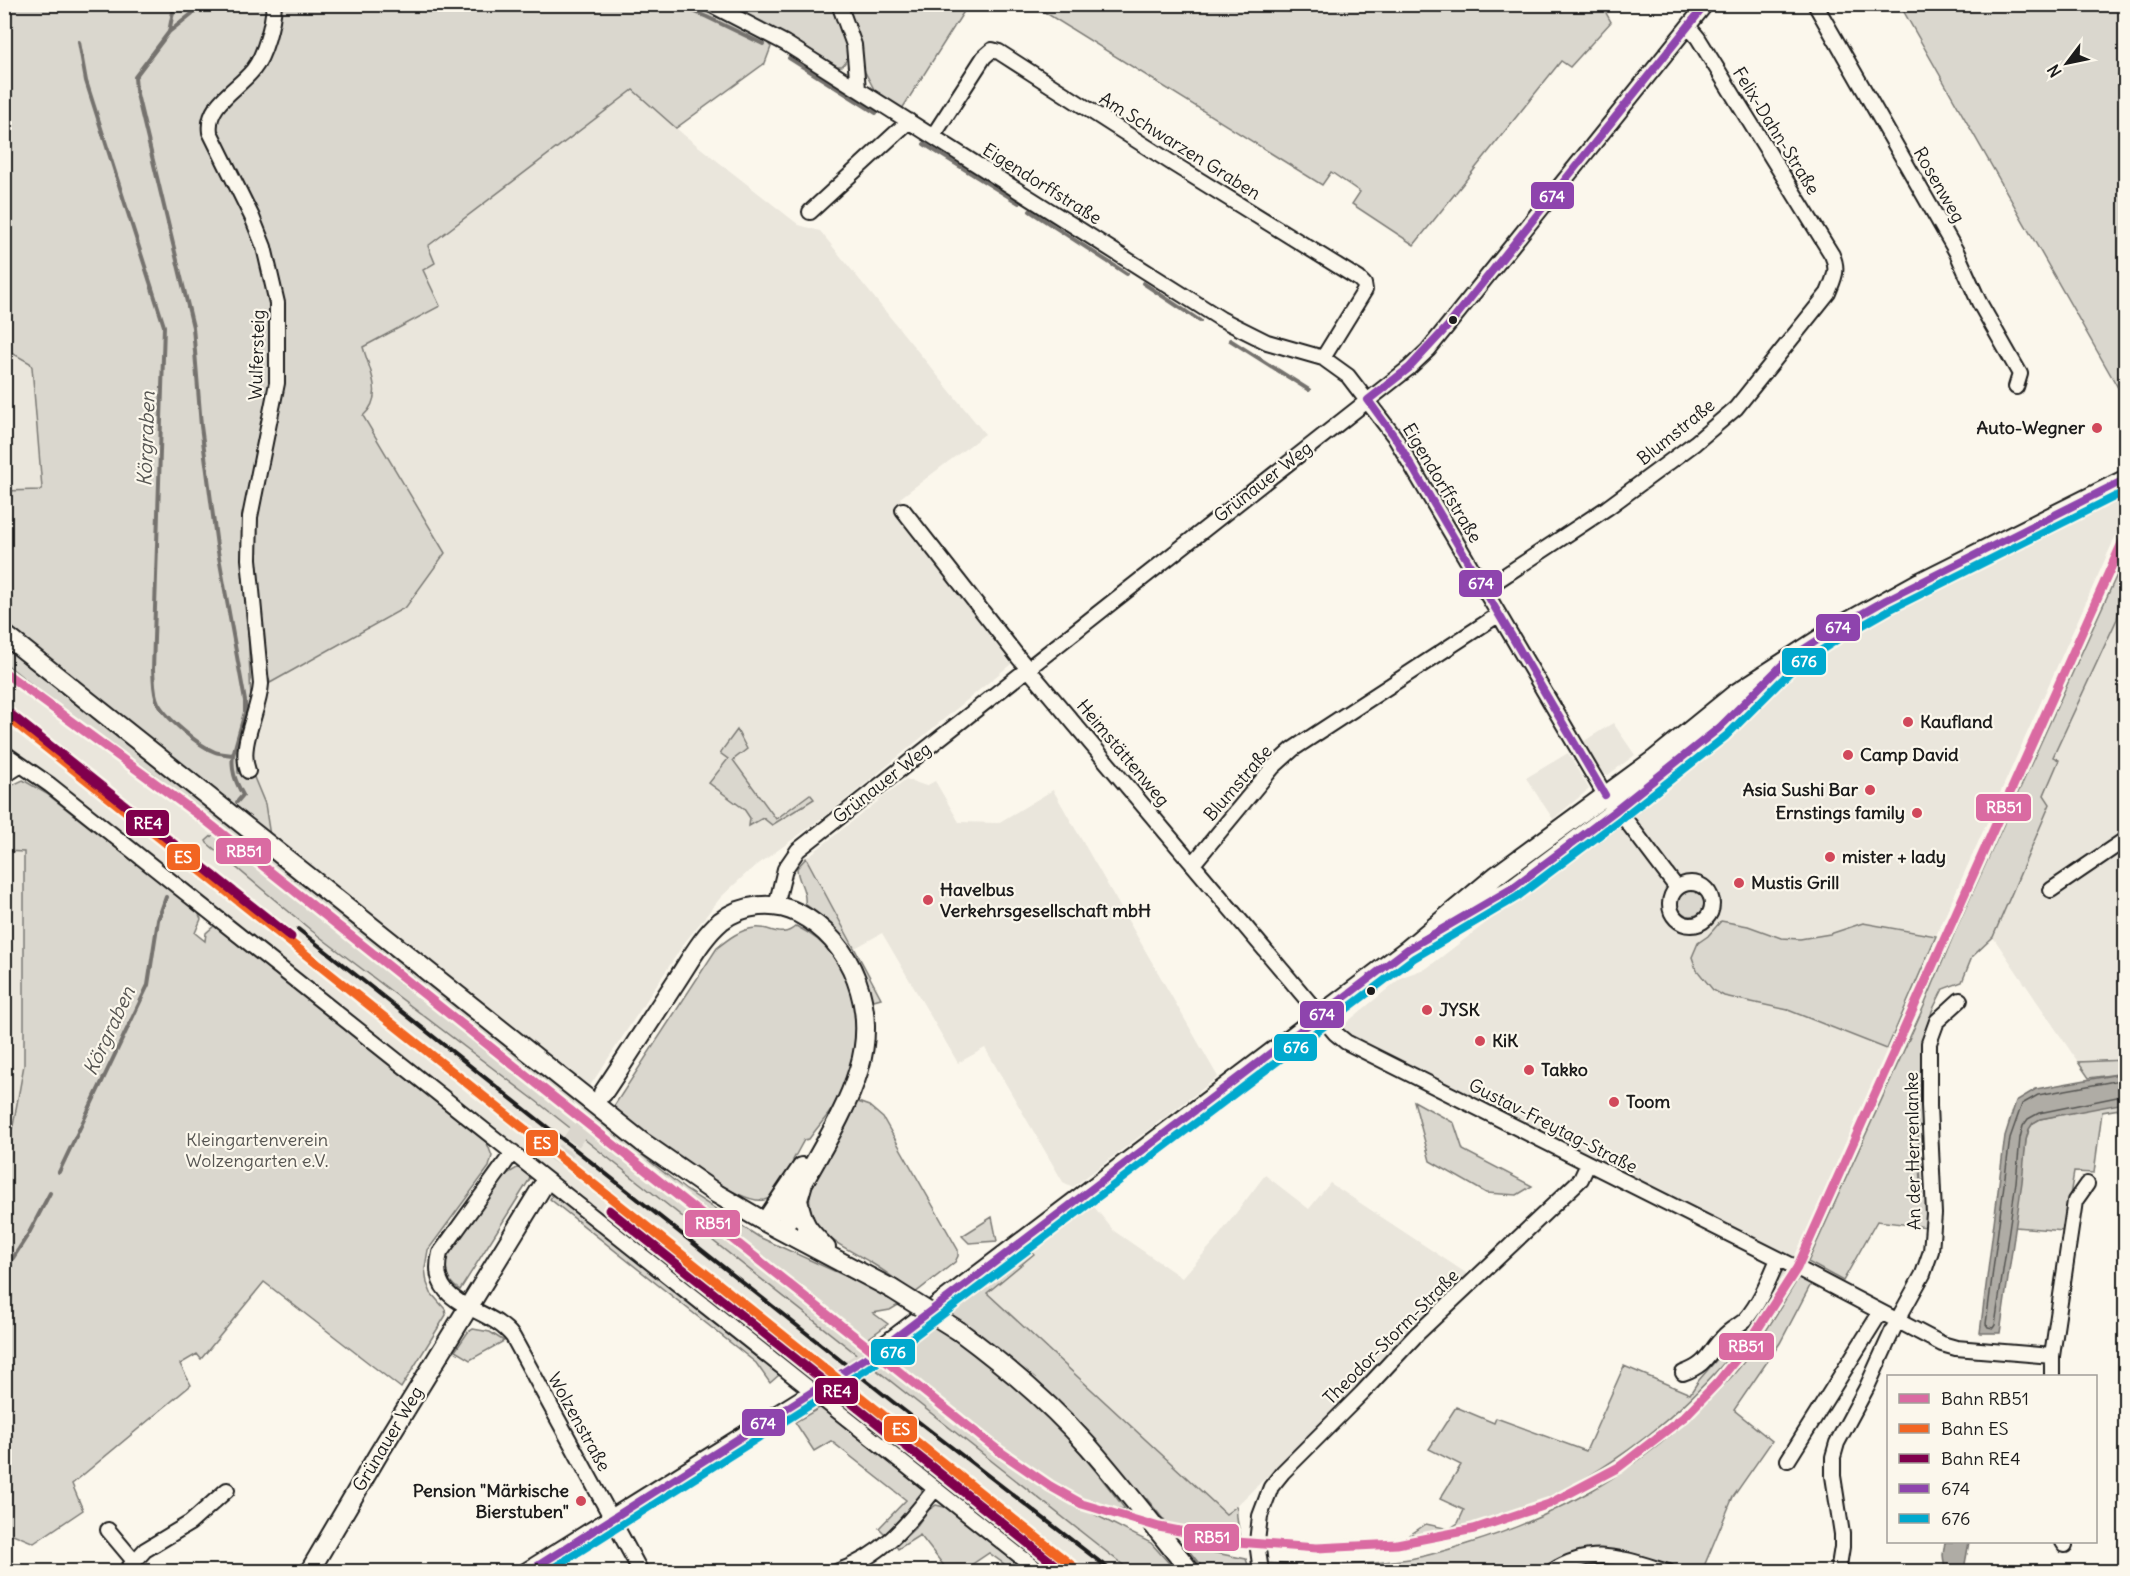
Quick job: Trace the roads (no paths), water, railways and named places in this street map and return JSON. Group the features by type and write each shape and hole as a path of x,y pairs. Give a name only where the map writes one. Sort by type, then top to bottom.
{"main road":[{"path":"883,1347 1407,949 1497,875 1655,759 1736,694 1835,628 2126,479"},
{"path":"4,634 642,1142 717,1194 892,1289 958,1331 996,1359 1056,1413 1089,1447 1191,1572"},
{"path":"1407,949 1511,889 1615,811 1719,728 1786,660"},
{"path":"603,1093 708,934 722,921 736,912 754,906 776,906 797,912 818,925 849,960 860,989 864,1013 863,1050 859,1069 842,1109 803,1183 798,1200 782,1231"},
{"path":"765,1222 828,1125 842,1109"},
{"name":"Grünauer Weg","path":"309,1572 542,1187"},
{"path":"798,1200 805,1225 836,1258"},
{"path":"527,1572 803,1399"}],"street":[{"name":"Wulfersteig","path":"248,771 244,760 244,750 260,700 261,684 249,559 250,517 277,383 277,303 264,247 252,217 210,132 209,124 212,111 253,70 258,62 274,20 274,4"},
{"name":"Eigendorffstraße","path":"710,4 785,42 1232,325 1267,342 1323,358 1348,376 1394,436 1615,811 1624,819 1677,888"},
{"path":"839,4 854,45 858,89"},
{"name":"Grünauer Weg","path":"776,906 785,869 798,850 1409,368 1448,326 1706,4"},
{"name":"Rosenweg","path":"1815,4 1957,253 1979,302 2020,374 2016,387"},
{"name":"Felix-Dahn-Straße","path":"1689,27 1832,255"},
{"name":"Am Schwarzen Graben","path":"933,136 984,57 990,51 999,52 1364,284 1365,290 1323,358"},
{"path":"810,212 909,121"},
{"name":"Blumstraße","path":"1483,590 1660,470 1736,408 1828,293 1837,273 1832,255"},
{"name":"Heimstättenweg","path":"903,510 1028,668 1320,1015"},
{"name":"Blumstraße","path":"1193,864 1273,767 1293,749 1498,615"},
{"path":"4,753 50,785 1040,1572"},
{"path":"4,776 21,765"},
{"path":"2051,890 2126,839"},
{"name":"An der Herrenlanke","path":"1897,1322 1923,1274 1934,1235 1929,1043 1937,1022 1960,1000"},
{"name":"Gustav-Freytag-Straße","path":"1320,1015 1346,1042 1778,1259 1897,1322"},
{"path":"467,1308 452,1298 441,1283 437,1270 440,1253 513,1152"},
{"name":"Theodor-Storm-Straße","path":"1261,1572 1257,1542 1260,1516 1271,1487 1282,1472 1362,1394 1417,1334 1581,1179 1588,1164"},
{"path":"2052,1375 2052,1356 2075,1201 2086,1185"},
{"path":"1683,1373 1697,1368 1723,1336 1753,1310 1778,1259"},
{"name":"Wolzenstraße","path":"467,1308 495,1321 508,1331 641,1572"},
{"path":"1788,1460 1880,1313"},
{"path":"1838,1572 1842,1534 1833,1476 1833,1457 1837,1443 1867,1387 1897,1322 1942,1344 1956,1348 2052,1356"},
{"path":"836,1572 865,1559 880,1549 908,1525 935,1489"},
{"path":"108,1530 130,1566 145,1550 190,1523 227,1490"},
{"path":"1551,1572 1567,1562 1590,1556 1624,1559 1668,1572"}],"water":[{"path":"2125,1073 2125,1103 2040,1119 2029,1129 2000,1333 1980,1333 2005,1136 2016,1101 2036,1089"},
{"path":"1945,1543 1969,1543 1965,1564 1969,1571 1945,1571 1943,1555"}],"waterway":[{"path":"204,4 169,32 135,77 136,90 193,327 201,426 217,546 245,701 245,712 233,755"},
{"path":"676,4 763,44"},
{"path":"169,32 173,12"},
{"name":"Körgraben","path":"79,42 86,81 164,326 153,670 155,695 168,716 192,738 215,752 233,755 234,775 243,795 237,802"},
{"path":"789,58 876,113"},
{"path":"924,144 1019,203"},
{"path":"1030,211 1127,274"},
{"path":"1143,283 1200,321"},
{"path":"1230,340 1309,390"},
{"name":"Körgraben","path":"59,1172 148,985 158,920 166,897"},
{"name":"Körgraben","path":"4,1272 29,1233 50,1193"}],"tunnel":[{"path":"542,1187 603,1093"},
{"path":"803,1399 883,1347"}],"railway":[{"path":"298,929 893,1402 1113,1572"}],"rail line":[{"name":"RB51","path":"4,672 200,816 999,1451 1050,1486 1082,1504 1159,1527 1237,1542 1317,1548 1397,1544 1474,1529 1549,1504 1619,1467 1684,1417 1717,1383 1746,1347 1797,1268 2126,534"},
{"name":"RE4","path":"4,709 291,937"},
{"name":"ES","path":"4,714 1080,1572"},
{"name":"RE4","path":"609,1210 1064,1572"}],"place":[{"name":"Auto-Wegner","path":"2097,428"},
{"name":"Kaufland","path":"1908,722"},
{"name":"Camp David","path":"1848,755"},
{"name":"Asia Sushi Bar","path":"1870,790"},
{"name":"Ernstings family","path":"1917,813"},
{"name":"mister + lady","path":"1830,857"},
{"name":"Mustis Grill","path":"1739,883"},
{"name":"Havelbus Verkehrsgesellschaft mbH","path":"928,900"},
{"name":"JYSK","path":"1427,1010"},
{"name":"KiK","path":"1480,1041"},
{"name":"Takko","path":"1529,1070"},
{"name":"Toom","path":"1614,1102"},
{"name":"Pension \"Märkische Bierstuben\"","path":"581,1501"}],"park label":[{"name":"Kleingartenverein Wolzengarten e.V.","path":"257,1150"}]}
